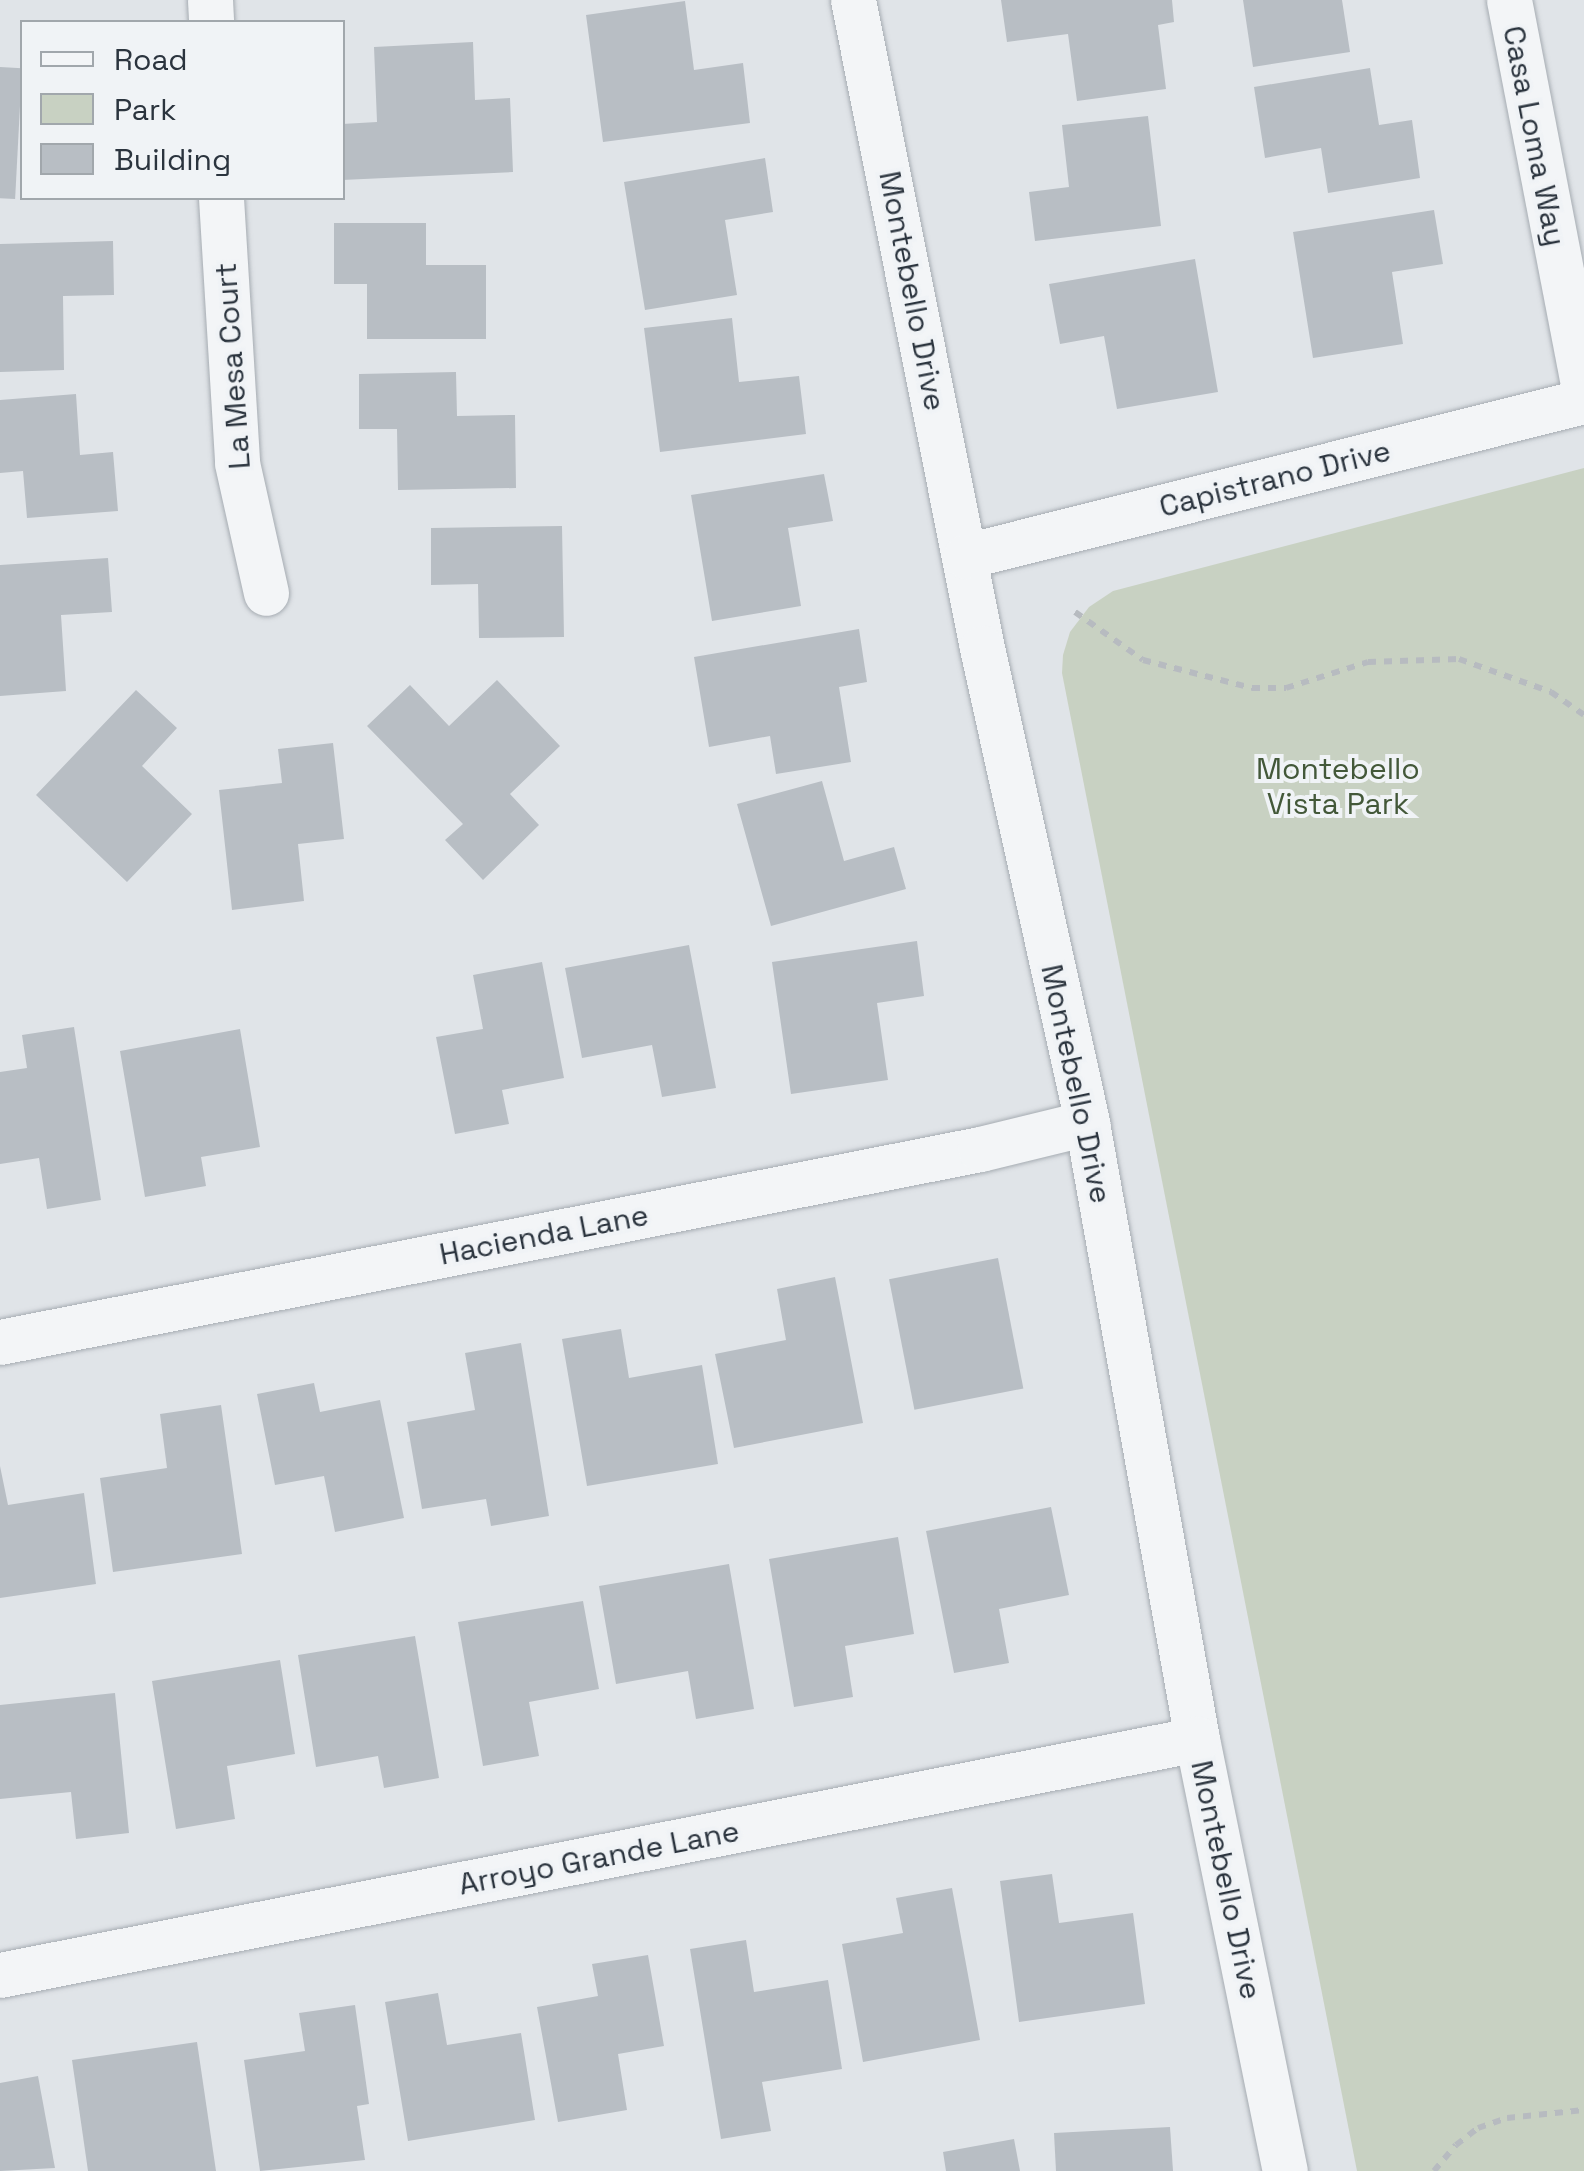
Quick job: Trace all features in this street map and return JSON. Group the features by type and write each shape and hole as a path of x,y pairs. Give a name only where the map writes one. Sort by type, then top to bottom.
{"street":[{"name":"Montebello Drive","path":"853,0 982,648 1087,1123 1197,1739 1286,2171"},
{"name":"Casa Loma Way","path":"1509,0 1584,389"},
{"name":"La Mesa Court","path":"221,200 237,464 266,592"},
{"name":"Capistrano Drive","path":"966,556 1584,402"},
{"name":"Hacienda Lane","path":"0,1342 980,1149 1087,1123"},
{"name":"Arroyo Grande Lane","path":"0,1975 1197,1739"}],"path":[{"path":"1075,612 1143,660 1252,688 1286,688 1368,662 1459,659 1551,692 1584,715"},
{"path":"1434,2171 1456,2144 1478,2128 1507,2118 1584,2110"}],"green space":[{"name":"Montebello Vista Park","path":"1584,468 1584,2171 1357,2171 1062,673 1063,655 1070,632 1089,607 1113,591"}],"building":[{"path":"1001,0 1172,0 1174,22 1158,25 1166,89 1077,101 1068,34 1007,42"},
{"path":"1243,0 1342,0 1350,52 1253,67"},
{"path":"685,1 694,70 743,63 750,123 603,142 586,15"},
{"path":"473,42 475,100 510,98 513,172 345,180 345,124 377,122 374,47"},
{"path":"0,67 20,68 15,199 0,198"},
{"path":"1370,68 1379,125 1412,120 1420,178 1328,193 1321,148 1265,158 1254,87"},
{"path":"1148,116 1161,226 1035,241 1029,192 1069,187 1062,125"},
{"path":"765,158 773,212 725,220 737,295 645,310 624,182"},
{"path":"1434,210 1443,264 1392,272 1403,344 1313,358 1293,232"},
{"path":"334,223 426,223 426,265 486,265 486,339 367,339 367,284 334,284"},
{"path":"113,241 114,295 63,296 64,370 0,372 0,244"},
{"path":"1195,259 1218,392 1117,409 1104,336 1060,344 1049,284"},
{"path":"732,318 739,382 799,376 806,434 660,452 644,328"},
{"path":"456,372 457,416 515,415 516,488 398,490 397,429 359,429 359,374"},
{"path":"76,394 80,455 113,452 118,511 27,518 23,471 0,473 0,400"},
{"path":"824,474 833,521 788,528 801,606 712,621 691,495"},
{"path":"562,526 564,637 479,638 478,584 431,585 431,528"},
{"path":"108,558 112,612 61,615 66,691 0,696 0,565"},
{"path":"859,629 867,682 839,687 851,762 776,774 770,736 709,747 694,657"},
{"path":"497,680 560,746 510,794 539,825 483,880 445,840 463,824 367,726 410,685 449,726"},
{"path":"136,690 177,728 142,766 192,814 127,882 36,795"},
{"path":"333,743 344,839 298,844 304,901 232,910 219,790 282,783 278,749"},
{"path":"822,781 844,861 894,847 906,889 771,926 737,804"},
{"path":"917,941 924,996 877,1003 888,1080 791,1094 772,962"},
{"path":"689,945 716,1088 662,1097 652,1045 582,1058 565,968"},
{"path":"542,962 564,1078 502,1090 509,1124 455,1134 436,1037 483,1029 473,975"},
{"path":"74,1027 101,1200 47,1209 39,1158 0,1164 0,1072 27,1068 22,1035"},
{"path":"240,1029 260,1147 201,1157 206,1186 145,1197 120,1051"},
{"path":"998,1258 1023,1389 914,1410 889,1279"},
{"path":"835,1277 863,1423 734,1448 715,1354 786,1340 777,1289"},
{"path":"621,1329 629,1378 702,1365 718,1464 587,1486 562,1339"},
{"path":"521,1343 549,1516 491,1526 486,1499 422,1509 407,1422 475,1410 465,1353"},
{"path":"314,1383 320,1412 380,1400 404,1518 335,1532 324,1476 275,1485 257,1394"},
{"path":"221,1405 242,1554 113,1572 100,1478 167,1468 160,1414"},
{"path":"0,1466 8,1505 84,1493 96,1584 0,1598"},
{"path":"1051,1507 1069,1595 999,1609 1009,1663 954,1673 926,1531"},
{"path":"898,1537 914,1634 845,1646 853,1697 794,1707 769,1559"},
{"path":"729,1564 754,1709 696,1719 688,1671 616,1684 599,1586"},
{"path":"583,1601 599,1689 529,1702 539,1756 483,1766 458,1622"},
{"path":"415,1636 439,1778 384,1788 378,1756 316,1767 298,1655"},
{"path":"280,1660 295,1754 227,1766 235,1819 176,1829 152,1681"},
{"path":"115,1693 129,1833 76,1839 71,1792 0,1799 0,1705"},
{"path":"1052,1874 1059,1923 1133,1913 1145,2004 1019,2022 1000,1881"},
{"path":"952,1888 980,2040 863,2062 842,1944 903,1933 896,1898"},
{"path":"746,1940 754,1992 828,1980 842,2069 762,2082 771,2131 721,2139 690,1949"},
{"path":"648,1955 664,2046 618,2054 627,2110 558,2122 537,2007 598,1996 592,1964"},
{"path":"438,1993 447,2045 521,2033 535,2120 408,2141 385,2002"},
{"path":"355,2005 369,2104 357,2106 365,2160 260,2171 244,2060 305,2051 299,2013"},
{"path":"197,2042 216,2171 88,2171 72,2060"},
{"path":"38,2076 55,2168 0,2171 0,2083"},
{"path":"1170,2127 1173,2171 1056,2171 1054,2133"},
{"path":"1014,2139 1020,2171 946,2171 943,2152"}]}
